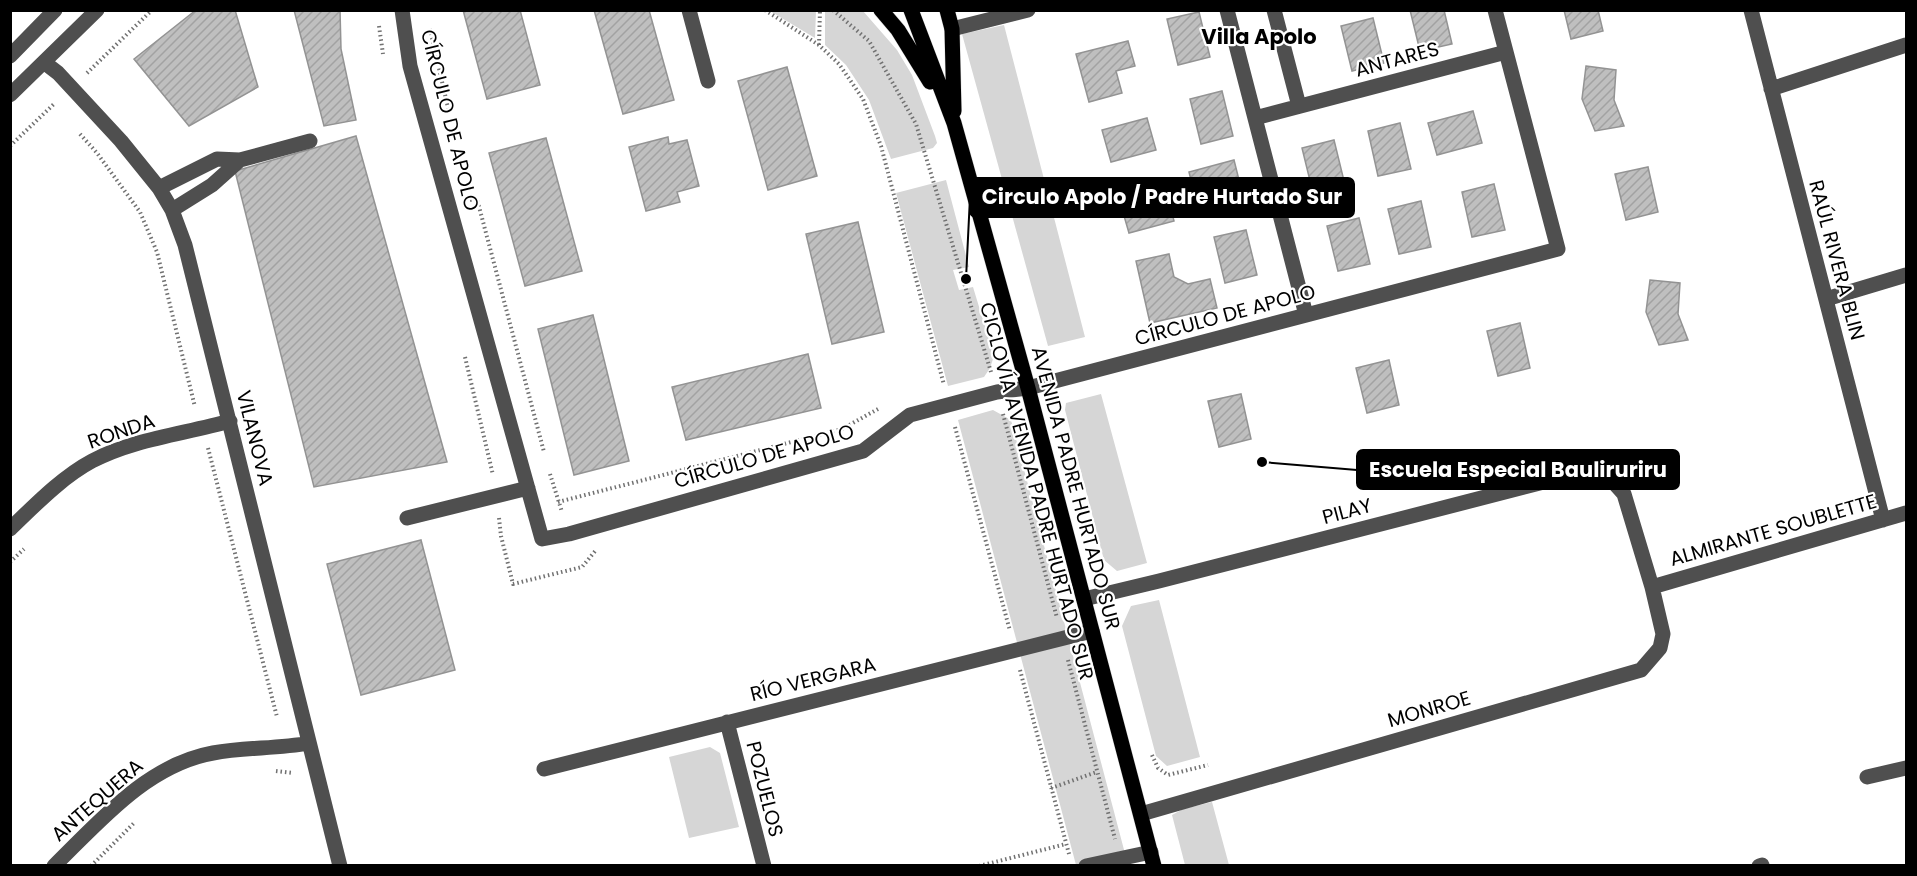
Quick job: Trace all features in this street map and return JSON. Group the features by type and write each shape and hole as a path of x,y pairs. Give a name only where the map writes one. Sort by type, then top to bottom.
{"main road":[{"path":"881,10 898,30 954,123"},
{"name":"AVENIDA PADRE HURTADO SUR","path":"911,10 954,123 1028,388 1152,859"},
{"name":"AVENIDA PADRE HURTADO SUR","path":"947,10 952,29 954,123"}],"street":[{"path":"10,56 55,10"},
{"path":"10,95 97,10"},
{"name":"CÍRCULO DE APOLO","path":"402,10 410,66 542,539 569,534 863,451 910,415 997,392 1028,388 1558,249 1495,10"},
{"path":"689,10 708,81"},
{"path":"952,29 1028,10"},
{"path":"1227,10 1306,315"},
{"path":"1274,10 1299,106"},
{"name":"RAÚL RIVERA BLIN","path":"1751,10 1883,520"},
{"path":"1771,89 1906,45"},
{"name":"ANTARES","path":"1255,118 1506,52"},
{"name":"VILANOVA","path":"45,63 121,141 159,188 172,210 185,245 340,866"},
{"path":"159,188 217,159 240,160 310,141"},
{"path":"172,210 212,184 240,160"},
{"path":"1826,299 1906,275"},
{"name":"RONDA","path":"10,529 64,480 91,461 128,446 230,421"},
{"name":"PILAY","path":"1084,599 1575,474 1607,475 1624,494 1652,587"},
{"path":"407,518 528,488"},
{"name":"ALMIRANTE SOUBLETTE","path":"1652,587 1906,513"},
{"name":"MONROE","path":"1141,814 1641,669 1660,648 1663,634 1652,587"},
{"name":"RÍO VERGARA","path":"544,769 1092,631"},
{"name":"POZUELOS","path":"727,722 764,866"},
{"name":"ANTEQUERA","path":"54,866 113,808 147,781 175,764 213,753 309,743"},
{"path":"1867,777 1906,768"},
{"path":"1086,866 1120,857 1152,859"}],"path":[{"path":"10,146 152,10"},
{"path":"819,45 820,10"},
{"name":"CICLOVÍA AVENIDA PADRE HURTADO SUR","path":"833,10 869,41 916,124 997,392 1120,857"},
{"path":"379,21 380,43 386,63"},
{"path":"429,26 450,119"},
{"path":"469,200 477,199 546,460"},
{"path":"464,349 498,496 501,536 513,584"},
{"path":"549,471 559,501 842,429 882,406"},
{"path":"199,453 210,451"},
{"path":"10,562 26,547"},
{"path":"1152,756 1158,768 1168,775 1208,765"},
{"path":"271,771 293,773"},
{"path":"1052,788 1097,772"},
{"path":"91,866 136,821"},
{"path":"979,866 1066,844"}],"shaded area":[{"path":"770,11 816,11 815,38"},
{"path":"825,11 863,11 897,50 912,75 935,136 937,143 933,148 891,159 869,100 846,65 825,45"},
{"path":"1004,25 1085,337 1048,346 962,34"},
{"path":"946,180 969,267 953,270 959,290 973,287 994,356 984,377 948,386 896,193"},
{"path":"1101,394 1147,563 1117,571 1104,560 1065,410 1066,403"},
{"path":"993,410 1011,420 1128,865 1076,865 958,420"},
{"path":"1159,600 1200,757 1167,766 1156,756 1122,626 1131,606"},
{"path":"710,747 720,753 739,827 689,838 669,757"},
{"path":"1212,802 1229,865 1185,865 1172,815 1183,809"}],"building":[{"path":"196,10 235,10 258,87 189,126 134,59"},
{"path":"294,10 340,10 341,49 356,120 324,126"},
{"path":"463,10 520,10 540,85 487,99"},
{"path":"594,10 649,10 674,100 623,114"},
{"path":"1410,10 1444,10 1452,44 1420,51"},
{"path":"1564,10 1598,10 1603,31 1571,39"},
{"path":"1199,12 1210,57 1178,65 1167,19"},
{"path":"1373,18 1384,63 1352,71 1341,26"},
{"path":"1128,41 1135,66 1116,71 1122,93 1089,102 1076,54"},
{"path":"1586,66 1616,70 1614,100 1624,126 1595,131 1582,99"},
{"path":"787,67 817,176 768,190 738,81"},
{"path":"1222,91 1233,136 1201,144 1190,99"},
{"path":"1473,111 1482,143 1437,155 1428,123"},
{"path":"1147,118 1156,150 1111,162 1102,130"},
{"path":"1400,123 1411,169 1378,176 1368,131"},
{"path":"356,136 447,462 314,487 235,171"},
{"path":"668,137 669,144 687,140 699,186 677,192 680,202 646,211 629,147"},
{"path":"546,138 582,271 525,286 489,153"},
{"path":"1334,140 1345,185 1313,193 1302,148"},
{"path":"1234,160 1242,192 1197,204 1189,172"},
{"path":"1648,167 1658,212 1626,220 1615,174"},
{"path":"1494,184 1505,230 1472,237 1462,192"},
{"path":"1166,189 1174,221 1129,233 1120,202"},
{"path":"1421,201 1431,247 1399,254 1388,209"},
{"path":"1359,218 1370,264 1338,271 1327,226"},
{"path":"858,222 884,332 832,344 806,234"},
{"path":"1246,230 1257,275 1225,283 1214,237"},
{"path":"1169,254 1174,277 1188,284 1210,279 1217,308 1150,323 1136,261"},
{"path":"1650,280 1680,283 1678,314 1688,340 1659,345 1646,312"},
{"path":"593,315 629,461 574,475 538,329"},
{"path":"1520,323 1530,368 1498,376 1487,331"},
{"path":"808,354 821,408 686,440 672,387"},
{"path":"1389,360 1399,405 1367,413 1356,368"},
{"path":"1241,394 1251,439 1219,447 1208,401"},
{"path":"421,540 455,670 361,695 327,564"}],"place":[{"name":"Circulo Apolo / Padre Hurtado Sur","path":"966,279"},
{"name":"Escuela Especial Bauliruriru","path":"1262,462"}],"district":[{"name":"Villa Apolo","path":"1259,37"}]}
